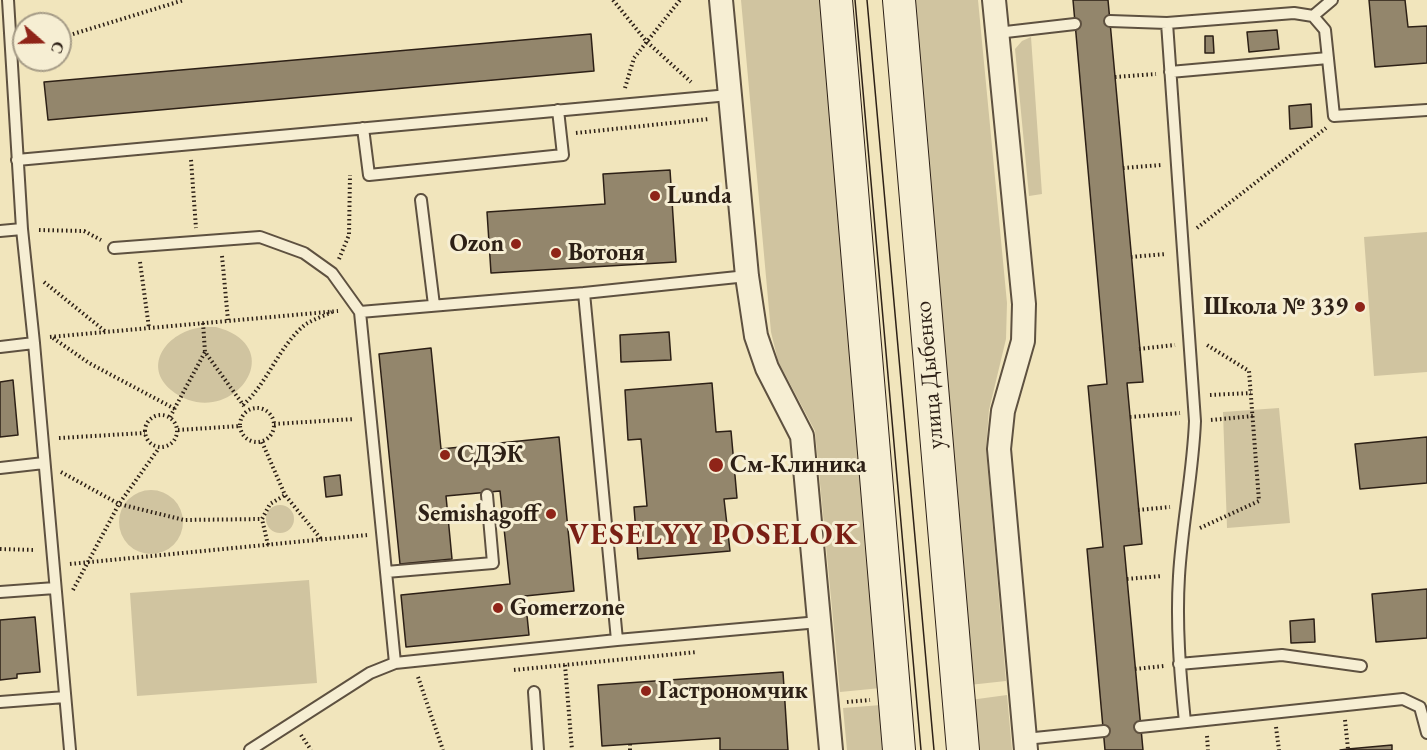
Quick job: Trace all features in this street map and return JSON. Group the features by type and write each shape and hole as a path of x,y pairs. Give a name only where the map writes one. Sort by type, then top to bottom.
{"main road":[{"path":"836,0 899,750"},
{"name":"улица Дыбенко","path":"899,0 963,750"}],"street":[{"path":"721,0 718,95 756,336 767,368 802,436 831,750"},
{"path":"994,0 1024,304 1023,341 1003,411 999,449 1025,744"}],"lane":[{"path":"8,0 5,31 13,99 22,229 70,750"},
{"path":"1313,16 1332,0"},
{"path":"1110,21 1167,23 1294,13 1313,16 1325,30 1334,116 1427,110"},
{"path":"1167,23 1195,416 1188,506 1179,575 1179,664 1185,722"},
{"path":"997,33 1075,24"},
{"path":"1170,72 1328,58"},
{"path":"17,160 718,95"},
{"path":"0,100 13,99"},
{"path":"363,128 369,175 563,155 558,110"},
{"path":"421,200 434,305"},
{"path":"0,231 22,229"},
{"path":"114,248 260,237 304,253 332,273 360,312 395,663"},
{"path":"360,312 584,293 747,276"},
{"path":"584,293 617,640"},
{"path":"0,347 34,343"},
{"path":"0,468 44,464"},
{"path":"386,572 493,562 487,495"},
{"path":"0,592 56,588"},
{"path":"250,750 370,673 395,663 819,622"},
{"path":"1179,664 1282,655 1361,666"},
{"path":"534,692 538,750"},
{"path":"0,702 65,697"},
{"path":"1140,727 1403,699 1420,707 1427,733"},
{"path":"1025,744 1104,731"}],"path":[{"path":"72,34 184,0"},
{"path":"613,0 647,42 718,95"},
{"path":"616,105 626,88 634,58 680,0"},
{"path":"1115,77 1170,72"},
{"path":"1210,218 1326,128 1334,116"},
{"path":"561,135 709,119"},
{"path":"189,145 198,242"},
{"path":"1123,168 1177,164"},
{"path":"332,273 349,235 350,170"},
{"path":"22,229 84,231 114,248"},
{"path":"220,240 228,320"},
{"path":"138,247 149,328"},
{"path":"1131,257 1183,252"},
{"path":"26,268 106,332"},
{"path":"243,405 257,393 269,371 307,324 335,310"},
{"path":"34,343 41,338 228,320 335,310 360,312"},
{"path":"203,323 206,352 248,411"},
{"path":"52,337 89,363 175,409"},
{"path":"1139,349 1190,344 1208,345 1249,371 1259,501 1198,529 1185,531"},
{"path":"170,417 206,352"},
{"path":"1194,396 1251,393"},
{"path":"255,408 268,412 274,424 273,431 262,442 250,441 245,437 240,426 243,415 255,408"},
{"path":"159,448 147,440 145,433 150,419 163,415 170,417 178,430"},
{"path":"1130,417 1253,416"},
{"path":"274,424 371,418"},
{"path":"178,430 240,426"},
{"path":"58,621 86,562 119,504 159,448 173,443 178,430"},
{"path":"42,439 145,433"},
{"path":"262,442 285,495 321,539"},
{"path":"44,464 119,504 184,520 262,519"},
{"path":"268,545 262,519 270,504 285,495"},
{"path":"1138,510 1188,506"},
{"path":"54,566 382,533"},
{"path":"0,549 52,550"},
{"path":"1127,579 1179,575"},
{"path":"510,670 708,651"},
{"path":"411,661 442,750"},
{"path":"1135,669 1179,664"},
{"path":"565,665 572,750"},
{"path":"827,704 894,698"},
{"path":"1343,705 1348,749"}],"shaded area":[{"path":"741,0 820,0 881,688 840,692 815,431 778,361 771,332"},
{"path":"908,0 978,0 1007,303 1006,339 989,410 986,449 1006,681 969,685"},
{"path":"1031,37 1042,194 1029,196 1015,49 1022,41"},
{"path":"1427,232 1427,372 1374,376 1364,237"},
{"path":"216,327 239,338 250,352 251,368 244,383 231,395 213,402 192,401 171,390 163,381 158,363 166,346 183,333 196,328"},
{"path":"1279,408 1290,523 1227,528 1223,412"},
{"path":"151,490 169,496 177,504 183,522 177,540 169,548 151,554 133,548 125,540 119,522 125,504 133,496"},
{"path":"280,505 290,509 294,519 290,529 280,533 270,529 266,519 270,509"},
{"path":"309,580 317,683 137,696 130,593"},
{"path":"1007,695 1012,750 975,750 970,700"},
{"path":"881,705 886,750 847,750 843,708"}],"building":[{"path":"1073,0 1108,0 1143,382 1127,383 1142,544 1124,546 1143,750 1105,750 1087,549 1103,547 1088,386 1107,384"},
{"path":"1369,0 1405,0 1408,27 1427,26 1427,63 1375,67"},
{"path":"1277,30 1279,49 1249,52 1247,32"},
{"path":"591,34 594,71 48,120 44,82"},
{"path":"1205,36 1213,36 1214,53 1205,53"},
{"path":"1311,104 1312,127 1290,129 1289,106"},
{"path":"670,170 676,262 491,273 487,212 605,204 603,174"},
{"path":"669,332 671,360 621,362 620,335"},
{"path":"431,348 441,449 559,437 574,591 525,596 529,635 406,647 401,595 510,584 500,491 446,496 452,559 400,564 379,354"},
{"path":"13,380 18,435 0,437 0,382"},
{"path":"712,383 716,432 731,431 737,498 724,499 730,551 638,559 634,507 647,506 641,439 628,440 625,390"},
{"path":"1427,437 1427,483 1360,489 1355,444"},
{"path":"340,475 342,495 326,497 324,477"},
{"path":"1427,589 1427,638 1376,642 1372,594"},
{"path":"35,617 40,672 17,674 17,678 0,680 0,620"},
{"path":"1314,619 1315,642 1291,643 1290,621"},
{"path":"783,672 788,750 720,750 720,738 602,746 598,685"},
{"path":"1392,745 1392,750 1340,750 1348,749"}],"tram line":[{"path":"855,0 921,750"},
{"path":"867,0 934,750"}],"place":[{"name":"Lunda","path":"655,196"},
{"name":"Ozon","path":"516,244"},
{"name":"Вотоня","path":"556,253"},
{"name":"Школа № 339","path":"1360,307"},
{"name":"СДЭК","path":"445,455"},
{"name":"См-Клиника","path":"716,465"},
{"name":"Semishagoff","path":"551,514"},
{"name":"Gomerzone","path":"498,608"},
{"name":"Гастрономчик","path":"646,691"}],"district":[{"name":"VESELYY POSELOK","path":"713,536"}]}
